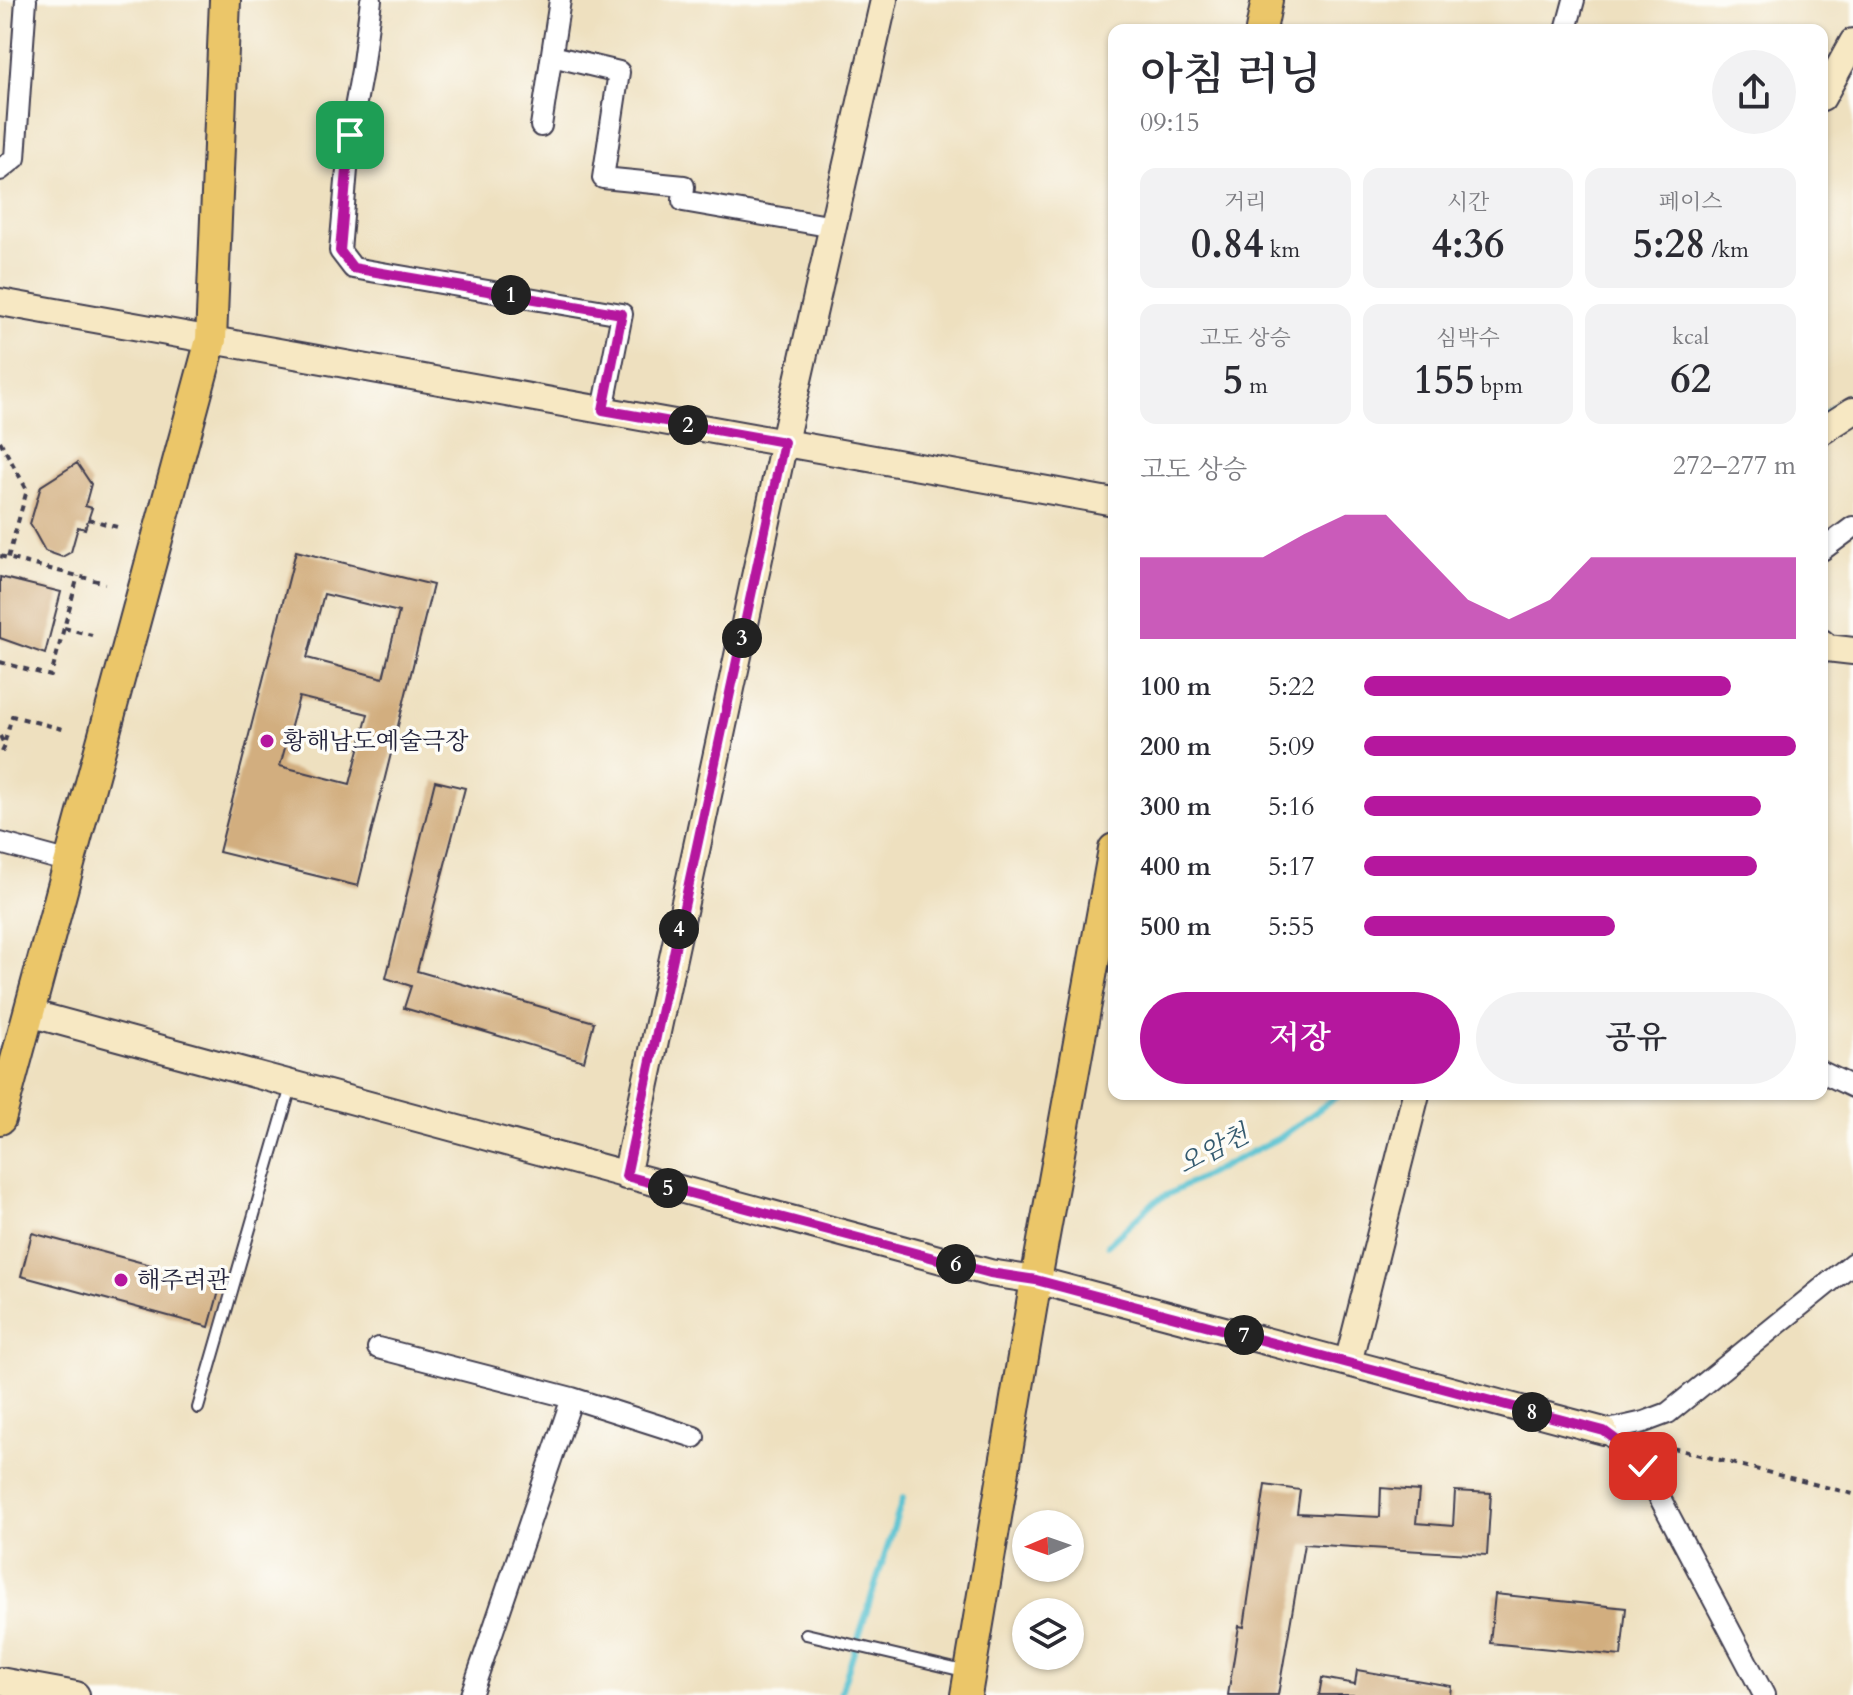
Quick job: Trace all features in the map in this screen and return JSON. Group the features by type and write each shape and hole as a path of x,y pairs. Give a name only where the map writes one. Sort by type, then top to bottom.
{"main road":[{"path":"0,1119 211,340 225,0"},
{"path":"1262,24 1267,0"},
{"path":"968,1684 1036,1280 1108,882"}],"street":[{"path":"0,170 15,158 26,0"},
{"path":"371,0 350,135 340,251 353,268 622,314 603,410"},
{"path":"541,126 560,0"},
{"path":"626,1176 784,442 884,0"},
{"path":"1568,24 1574,0"},
{"path":"1828,87 1853,42"},
{"path":"552,56 619,72 603,178 684,186 683,201 834,227"},
{"path":"0,302 1108,501"},
{"path":"1828,427 1853,411"},
{"path":"1828,546 1853,527"},
{"path":"1828,648 1853,651"},
{"path":"0,843 70,862"},
{"path":"29,1013 990,1273 1036,1280 1604,1431 1630,1450 1643,1466 1764,1695"},
{"path":"1828,1075 1853,1087"},
{"path":"1348,1363 1414,1100"},
{"path":"1604,1431 1668,1413 1853,1263"},
{"path":"378,1348 572,1398 694,1437"},
{"path":"471,1695 572,1398"},
{"path":"0,1681 76,1695"}],"lane":[{"path":"198,1408 291,1085"},
{"path":"806,1634 871,1649 968,1684"}],"path":[{"path":"0,441 27,490 8,558"},
{"path":"88,519 121,528"},
{"path":"0,556 105,583"},
{"path":"0,662 51,676 78,576"},
{"path":"64,628 92,635"},
{"path":"0,756 5,750 12,716 66,730"},
{"path":"0,736 5,741"},
{"path":"1648,1442 1853,1494"}],"building":[{"path":"77,463 91,484 85,506 92,508 85,529 78,527 71,552 62,557 45,551 30,524 41,486"},
{"name":"황해남도예술극장","path":"296,551 433,585 358,886 219,852","holes":["324,594 399,612 383,678 307,658","299,697 368,714 350,784 280,766"]},
{"path":"0,577 61,592 45,654 0,638"},
{"path":"435,781 465,788 417,971 594,1022 584,1061 404,1008 411,986 386,978"},
{"name":"해주려관","path":"32,1233 221,1284 209,1327 21,1276"},
{"path":"1265,1485 1300,1490 1297,1513 1380,1517 1381,1488 1419,1491 1416,1523 1453,1526 1455,1491 1491,1493 1487,1555 1304,1544 1278,1695 1228,1695 1239,1626 1244,1627"},
{"path":"1495,1594 1626,1608 1621,1656 1490,1643"},
{"path":"1357,1670 1451,1686 1450,1695 1319,1695 1322,1678 1355,1684"}],"waterway":[{"name":"오암천","path":"1828,411 1853,394"},
{"name":"오암천","path":"1108,1245 1155,1201 1281,1137 1332,1100"},
{"name":"오암천","path":"840,1695 903,1498"}],"place":[{"name":"황해남도예술극장","path":"267,741"},
{"name":"해주려관","path":"121,1280"}],"route":[{"path":"350,135 340,251 353,268 622,314 603,410 784,442 626,1176 990,1273 1036,1280 1604,1431 1630,1450 1643,1466"}]}
